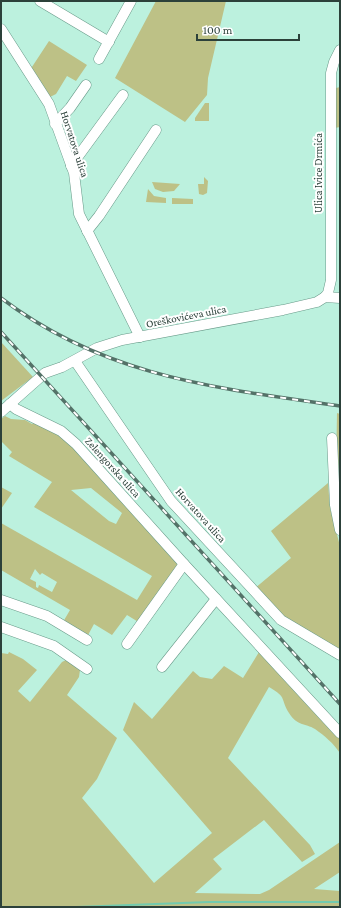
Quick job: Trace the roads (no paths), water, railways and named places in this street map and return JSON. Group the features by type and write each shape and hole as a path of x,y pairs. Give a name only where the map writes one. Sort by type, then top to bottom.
{"street":[{"path":"40,1 109,42"},
{"path":"99,59 131,1"},
{"name":"Horvatova ulica","path":"1,29 42,92 71,166 76,186 76,203 86,231 140,338"},
{"name":"Ulica Ivice Drmića","path":"325,297 330,288 331,267 330,78 334,62 340,50"},
{"path":"55,124 70,108 86,85"},
{"path":"71,166 123,94"},
{"path":"86,231 99,216 156,130"},
{"name":"Oreškovićeva ulica","path":"1,412 41,376 75,361 97,348 122,340 140,338 283,310 317,302 325,297 340,298"},
{"name":"Horvatova ulica","path":"75,361 171,501 280,620 340,655"},
{"name":"Zelengorska ulica","path":"10,404 16,409 61,430 76,444 340,733"},
{"path":"332,438 335,505 340,530"},
{"path":"127,644 184,564"},
{"path":"162,667 216,599"},
{"path":"1,600 46,616 87,640"},
{"path":"1,627 54,646 87,669"}],"waterway":[{"path":"76,907 209,902 340,902"}],"railway":[{"path":"1,298 40,325 80,346 121,362 163,375 206,385 249,393 340,406"},
{"path":"1,332 340,704"}]}
